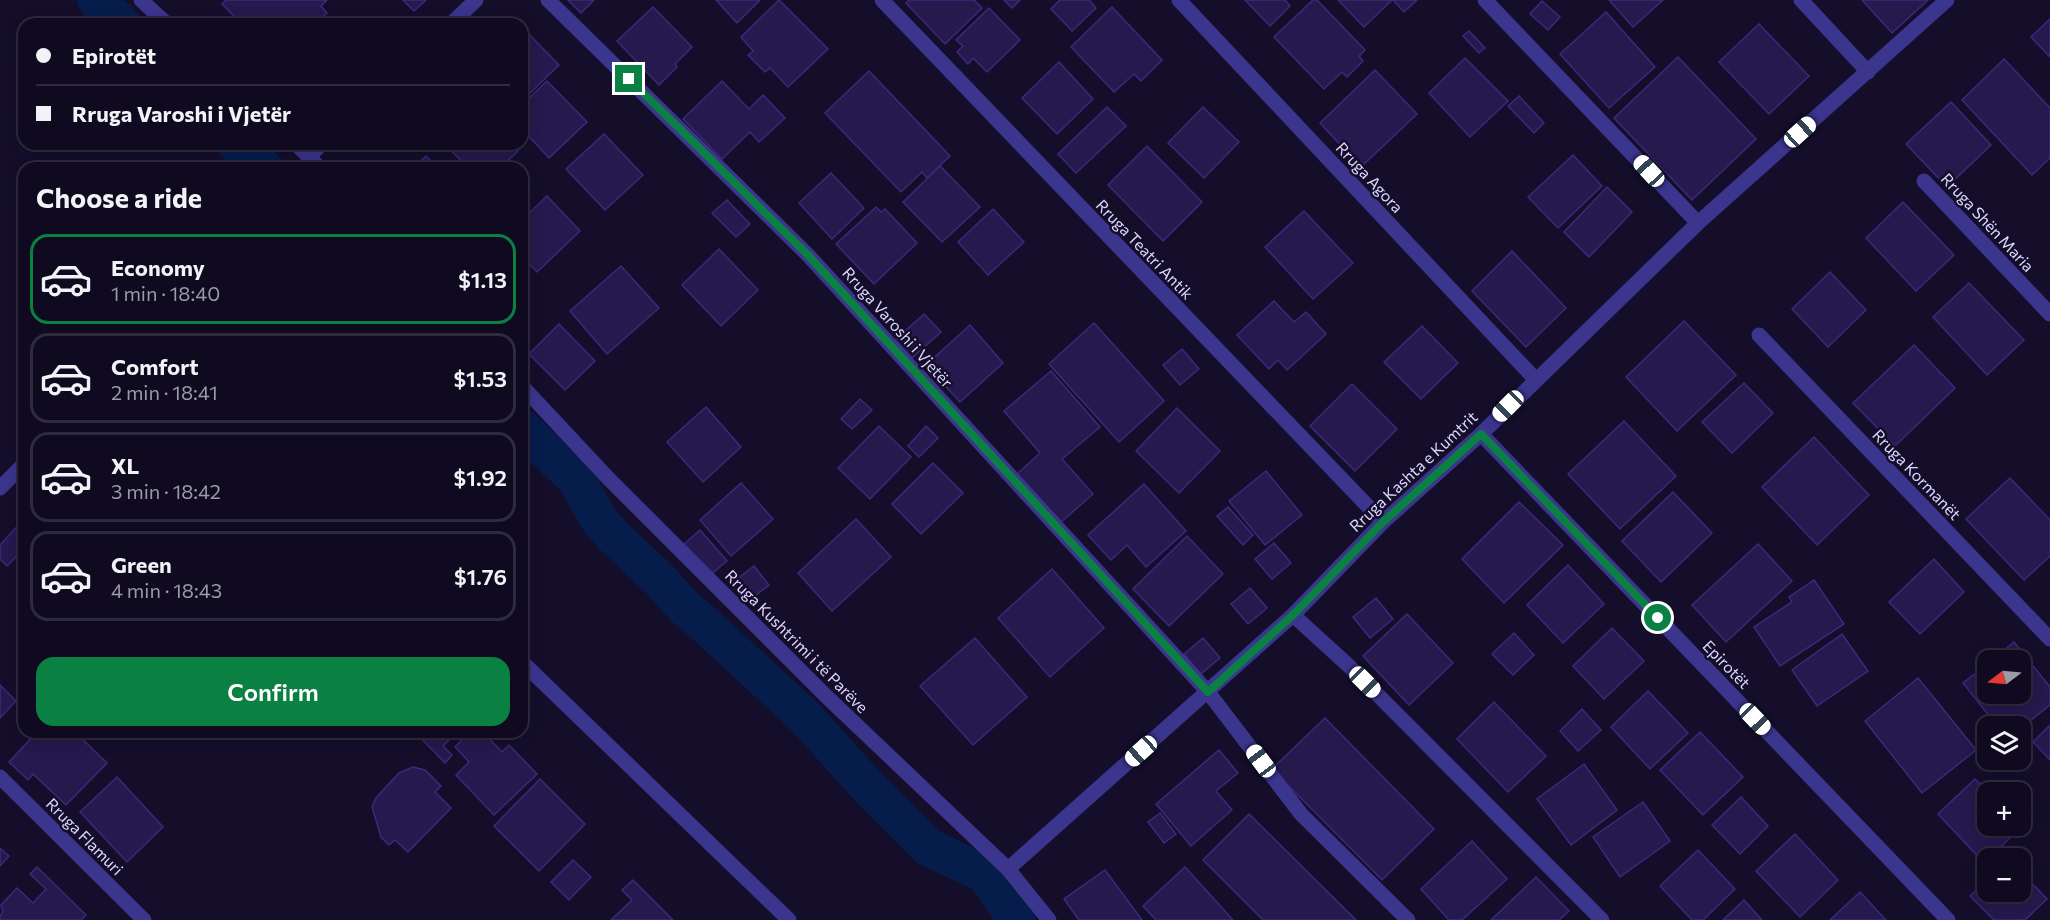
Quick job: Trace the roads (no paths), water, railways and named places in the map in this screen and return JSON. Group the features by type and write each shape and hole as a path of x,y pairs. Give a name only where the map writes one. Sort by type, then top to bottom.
{"street":[{"path":"141,0 160,18"},
{"path":"456,18 476,0"},
{"name":"Rruga Varoshi i Vjetër","path":"548,0 807,254 1208,692 1301,814 1408,920"},
{"name":"Rruga Teatri Antik","path":"882,0 1383,522"},
{"name":"Rruga Agora","path":"1179,0 1535,379"},
{"path":"1485,0 1698,223"},
{"path":"1801,0 1868,72"},
{"name":"Rruga Kashta e Kumtrit","path":"1008,869 1293,615 1383,522 1481,434 1698,223 1947,0"},
{"path":"302,150 314,162"},
{"path":"309,156 316,150"},
{"name":"Rruga Shën Maria","path":"1924,181 2050,314"},
{"name":"Rruga Kormanët","path":"1759,335 2050,639"},
{"name":"Rruga Kushtrimi i të Parëve","path":"528,392 608,478 827,697 1008,869 1049,920"},
{"name":"Epirotët","path":"1481,434 1948,920"},
{"path":"0,488 18,470"},
{"path":"1293,615 1349,666 1602,920"},
{"path":"528,668 789,920"},
{"name":"Rruga Flamuri","path":"0,777 144,920"}],"waterway":[{"path":"96,0 116,18"},
{"path":"243,150 257,162"},
{"path":"528,434 576,479 598,518 613,536 660,580 684,607 805,717 870,789 928,847 985,874 1017,920"}]}
